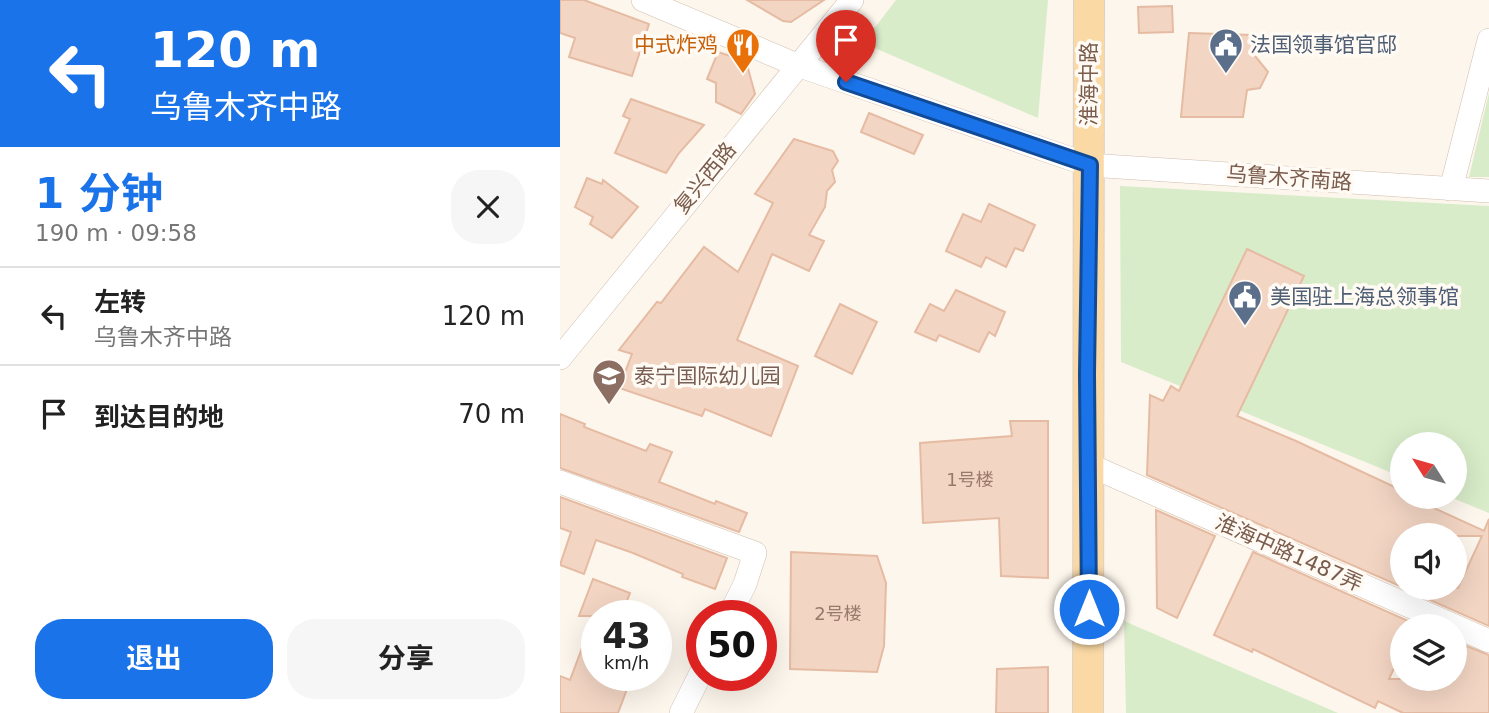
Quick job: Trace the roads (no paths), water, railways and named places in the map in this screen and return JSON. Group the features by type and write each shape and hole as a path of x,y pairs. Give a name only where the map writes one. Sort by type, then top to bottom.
{"main road":[{"name":"淮海中路","path":"1088,713 1089,0"}],"street":[{"name":"乌鲁木齐南路","path":"643,0 797,65 1090,165 1489,191"},
{"name":"复兴西路","path":"560,358 852,0"},
{"path":"1451,189 1489,40"},
{"name":"淮海中路1487弄","path":"1089,466 1489,641"},
{"path":"560,482 755,553 737,600"},
{"path":"681,713 692,691"}],"place":[{"name":"中式炸鸡","path":"743,75"},
{"name":"法国领事馆官邸","path":"1226,75"},
{"name":"美国驻上海总领事馆","path":"1245,327"},
{"name":"泰宁国际幼儿园","path":"609,406"}]}
